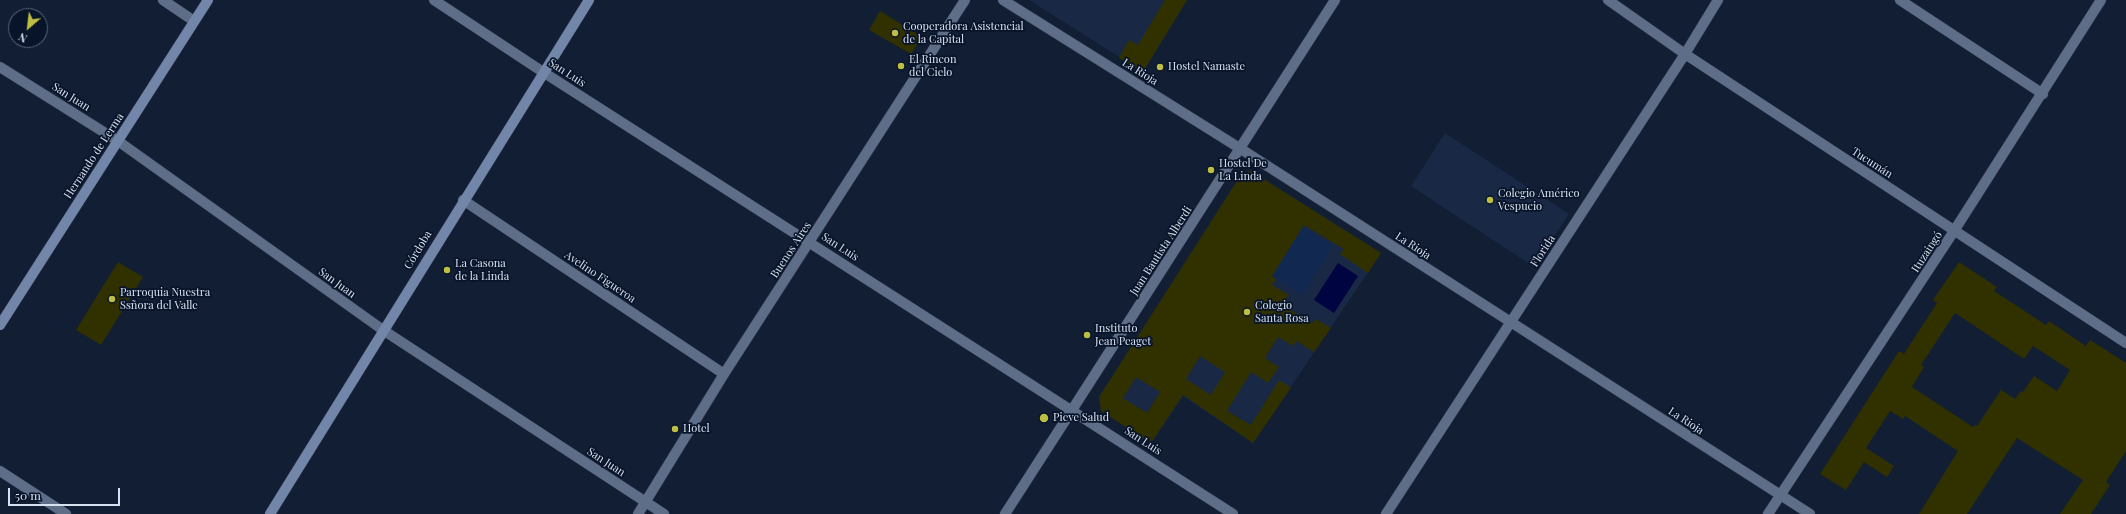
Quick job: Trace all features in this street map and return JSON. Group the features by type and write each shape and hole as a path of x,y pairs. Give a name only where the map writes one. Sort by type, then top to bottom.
{"main road":[{"name":"Hernando de Lerma","path":"0,325 208,0"},
{"name":"Córdoba","path":"270,514 463,200 589,0"}],"street":[{"path":"163,0 194,21"},
{"name":"San Luis","path":"434,0 543,72 811,242 1233,514"},
{"name":"Buenos Aires","path":"638,514 724,374 811,242 965,0"},
{"name":"La Rioja","path":"1002,0 1241,149 1810,514"},
{"name":"Juan Bautista Alberdi","path":"1005,514 1241,149 1335,0"},
{"name":"Tucumán","path":"1608,0 1685,54 1954,232 2126,343"},
{"name":"Florida","path":"1386,514 1685,54 1718,0"},
{"path":"1900,0 2043,94"},
{"name":"Ituzaingó","path":"1768,514 1954,232 2043,94 2101,0"},
{"name":"San Juan","path":"0,67 118,141 383,330 664,514"},
{"name":"Avelino Figueroa","path":"463,200 724,374"},
{"path":"0,471 66,514"}],"shaded area":[{"path":"1029,0 1187,0 1143,72"},
{"name":"Colegio Américo Vespucio","path":"1445,133 1569,214 1534,267 1411,186"},
{"name":"Colegio Santa Rosa","path":"1251,171 1381,253 1253,443 1183,396 1151,443 1101,411 1099,397 1188,258 1248,296"},
{"path":"1303,227 1333,246 1302,295 1272,276"},
{"path":"1338,263 1358,276 1334,313 1314,300"}],"building":[{"path":"1165,0 1187,0 1143,72 1119,58 1129,40 1138,45"},
{"name":"Cooperadora Asistencial de la Capital","path":"880,11 922,37 911,54 869,30"},
{"name":"Colegio Santa Rosa","path":"1251,171 1381,253 1368,273 1340,254 1344,249 1304,225 1272,276 1276,279 1272,285 1289,295 1281,304 1312,323 1316,319 1331,328 1314,352 1296,341 1293,346 1278,337 1265,358 1279,367 1268,383 1251,372 1227,411 1251,425 1279,380 1291,388 1253,443 1183,395 1151,443 1101,411 1099,397 1242,173","holes":["1200,356 1225,372 1211,395 1186,379","1136,377 1160,392 1147,413 1123,398"]},
{"name":"Parroquia Nuestra Ssñora del Valle","path":"118,262 143,277 101,345 76,330"},
{"path":"1959,262 1997,287 1994,291 2046,325 2049,321 2086,346 2090,340 2126,363 2126,451 2106,482 2110,485 2091,514 2060,514 2083,480 2017,438 1967,514 1919,514 1958,451 1905,416 1903,419 1890,411 1866,448 1894,466 1887,477 1864,462 1846,490 1820,474 1899,351 1904,354 1937,303 1933,300","holes":["1955,313 2024,359 2033,346 2070,370 2057,391 2034,376 2023,392 2021,391 2015,399 2001,390 1977,426 1975,425 1973,427 1912,387 1924,367 1921,365"]}],"place":[{"name":"Cooperadora Asistencial de la Capital","path":"895,33"},
{"name":"El Rincon del Cielo","path":"901,66"},
{"name":"Hostel Namaste","path":"1160,67"},
{"name":"Hostel De La Linda","path":"1211,170"},
{"name":"Colegio Américo Vespucio","path":"1490,200"},
{"name":"La Casona de la Linda","path":"447,270"},
{"name":"Parroquia Nuestra Ssñora del Valle","path":"112,299"},
{"name":"Colegio Santa Rosa","path":"1247,312"},
{"name":"Instituto Jean Peaget","path":"1087,335"},
{"name":"Pieve Salud","path":"1044,418"},
{"name":"Hotel","path":"675,429"}]}
